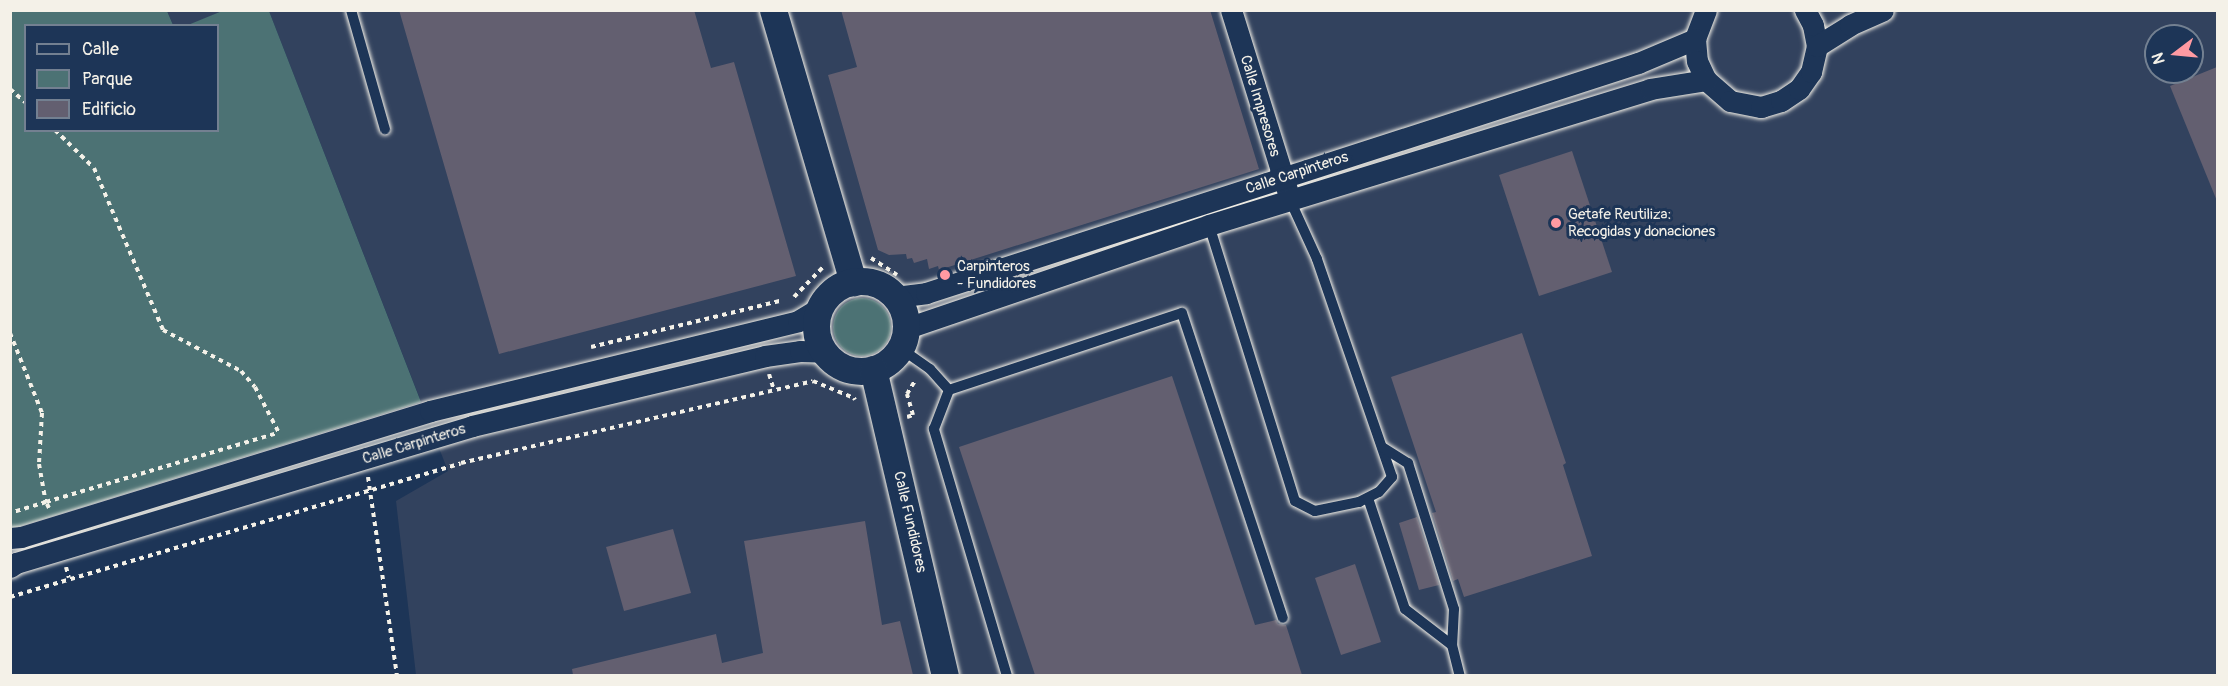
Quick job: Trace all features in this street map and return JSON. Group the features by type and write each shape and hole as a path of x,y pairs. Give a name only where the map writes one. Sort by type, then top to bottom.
{"street":[{"path":"773,10 853,282"},
{"name":"Calle Impresores","path":"1231,10 1290,200"},
{"path":"1706,10 1695,39 1697,61 1706,80 1730,101 1750,107 1781,101 1799,90 1811,72 1817,46 1813,25 1805,10"},
{"path":"1817,46 1883,10"},
{"name":"Calle Carpinteros","path":"895,297 926,293 1638,63 1695,39"},
{"name":"Calle Carpinteros","path":"904,338 1209,225 1650,89 1706,80"},
{"path":"853,282 876,284 895,297 904,312 904,338 891,360 873,369 855,370 844,367 825,352 817,331 820,308 833,291 853,282"},
{"name":"Calle Carpinteros","path":"10,538 33,534 430,411 798,321 820,308"},
{"name":"Calle Carpinteros","path":"16,575 16,563 366,470 472,426 765,356 800,351 825,352"},
{"name":"Calle Fundidores","path":"873,369 945,675"}],"lane":[{"path":"351,10 385,129"},
{"path":"1209,225 1295,501 1315,511 1368,498 1379,492 1392,477 1317,260 1290,200"},
{"path":"949,390 1182,313 1283,618"},
{"path":"904,338 949,390"},
{"path":"949,390 934,429 1007,675"},
{"path":"1382,447 1408,464 1454,609 1452,645 1460,675"},
{"path":"1368,498 1405,609 1452,645"}],"path":[{"path":"10,89 24,101"},
{"path":"57,132 94,168 163,330 241,371 255,387 279,433"},
{"path":"10,333 42,413 39,464 46,502 10,513"},
{"path":"759,378 770,376"},
{"path":"366,470 380,477"},
{"path":"358,483 366,470"},
{"path":"366,470 397,675"},
{"path":"56,573 78,567"},
{"path":"10,597 24,592 16,575"}],"shaded area":[{"path":"167,11 222,11 193,24 173,24"},
{"path":"269,11 2217,11 2217,675 416,675 396,501 448,471"}],"green space":[{"path":"11,11 167,11 173,24 24,24 24,132 219,132 219,24 190,24 222,11 269,11 421,402 11,529"},
{"path":"856,298 868,298 883,306 891,321 891,333 883,348 868,356 856,356 841,348 833,333 833,321 841,306"}],"building":[{"path":"399,10 694,10 711,68 734,62 796,276 499,354"},
{"path":"841,10 1210,10 1259,169 939,270 938,266 929,269 927,259 914,263 912,258 907,259 906,254 889,255 878,250 828,75 857,67"},
{"path":"2217,67 2217,201 2170,86 2204,84 2204,72"},
{"name":"Getafe Reutiliza: Recogidas y donaciones","path":"1572,151 1612,272 1539,296 1499,175"},
{"path":"1522,333 1566,463 1563,465 1592,556 1464,597 1458,579 1453,581 1432,513 1436,512 1391,377"},
{"path":"1172,376 1255,625 1276,620 1278,624 1286,625 1302,675 1035,675 959,447"},
{"path":"1417,517 1439,585 1419,590 1399,523"},
{"path":"865,521 882,625 900,621 913,675 573,675 572,669 716,634 722,663 763,653 744,541"},
{"path":"673,529 691,593 624,611 606,547"},
{"path":"1355,564 1381,642 1341,655 1315,578"}],"place":[{"name":"Getafe Reutiliza: Recogidas y donaciones","path":"1556,223"},
{"name":"Carpinteros - Fundidores","path":"945,275"}]}
